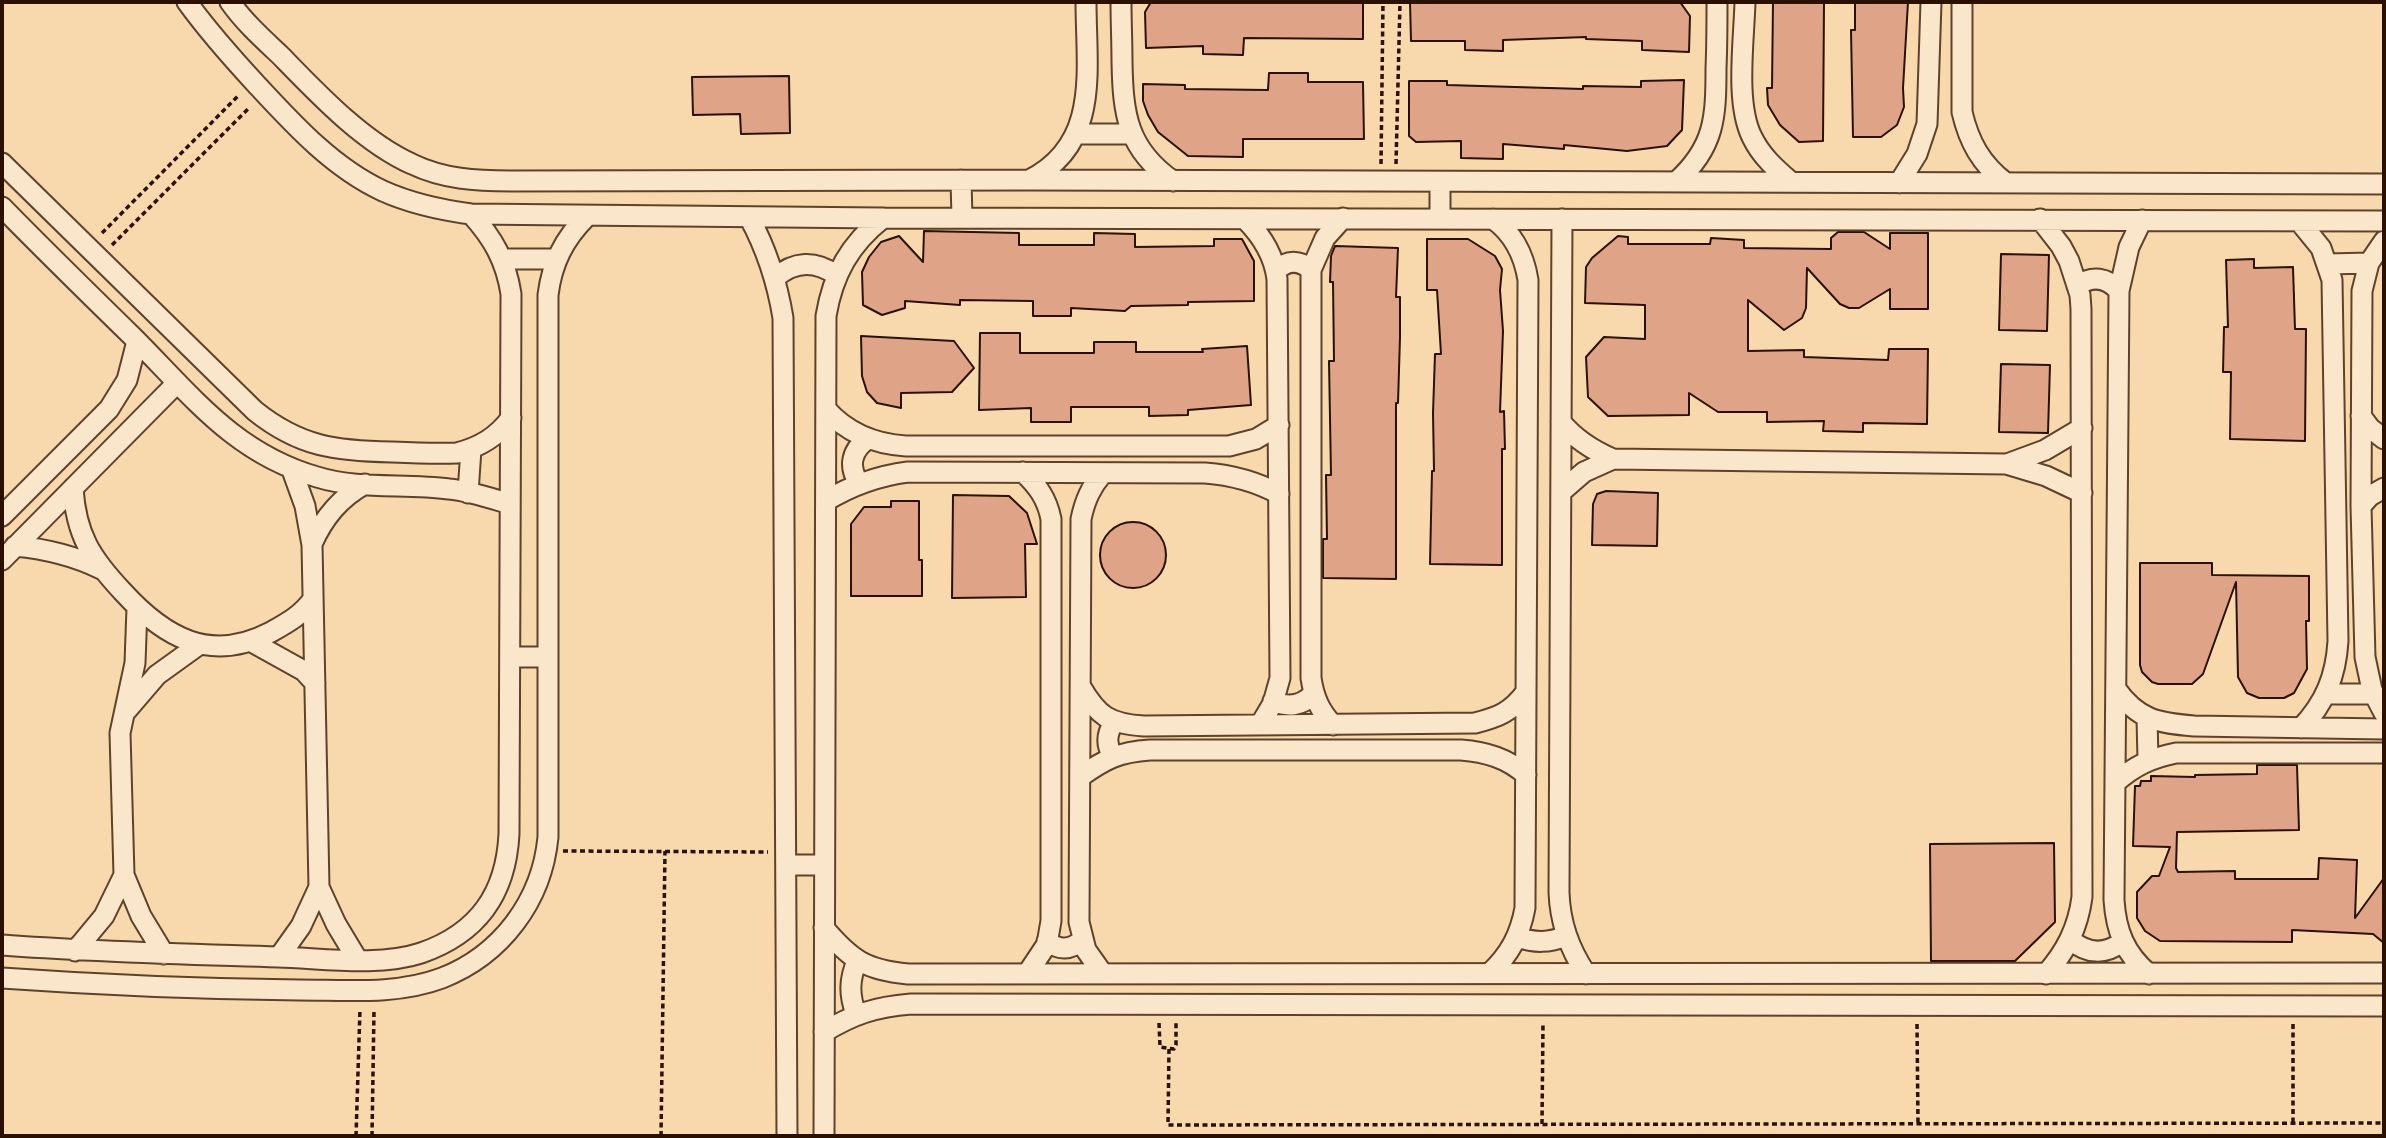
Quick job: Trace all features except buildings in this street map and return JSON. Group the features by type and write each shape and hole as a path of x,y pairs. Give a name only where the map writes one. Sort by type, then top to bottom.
{"street":[{"path":"187,2 259,87 329,157 382,191 442,211 471,214 883,218 2384,221"},
{"path":"230,2 293,68 370,139 402,159 436,173 460,179 2384,184"},
{"path":"1030,180 1042,174 1063,156 1078,134 1086,96 1086,2"},
{"path":"1676,182 1703,151 1713,128 1716,111 1717,2"},
{"path":"1745,2 1743,111 1759,150 1768,162 1791,182"},
{"path":"1899,183 1917,154 1929,111 1931,2"},
{"path":"1122,3 1123,92 1131,134 1153,165 1173,181"},
{"path":"1966,5 1962,111 1977,152 1993,173 2006,183"},
{"path":"1716,111 1743,111"},
{"path":"1929,111 1962,111"},
{"path":"1078,134 1131,134"},
{"path":"2,163 255,411 273,426 294,437 316,445 361,452 444,454 471,449 494,437 511,418"},
{"path":"961,180 962,218"},
{"path":"1440,182 1440,219"},
{"path":"2,207 137,341 176,384 246,444 292,470 320,479 449,489 510,504"},
{"path":"2,945 164,954 399,958 440,944 475,921 489,904 500,885 507,864 509,842 511,294 503,259 484,228 471,214"},
{"path":"2,978 127,987 248,990 367,990 421,985 459,971 485,954 520,917 539,881 547,851 548,295 556,259 566,239 587,216"},
{"path":"749,217 762,241 775,278 783,318 787,1136"},
{"path":"824,1136 826,316 836,275 855,243 883,218"},
{"path":"1334,725 1313,694 1311,270 1325,238 1343,218"},
{"path":"1245,219 1263,240 1276,271 1280,678 1273,701 1260,725"},
{"path":"1490,973 1501,963 1517,937 1525,908 1528,280 1526,265 1513,239 1505,227 1493,219"},
{"path":"1562,219 1559,892 1566,936 1586,974"},
{"path":"2040,219 2061,246 2077,286 2081,309 2082,428 2082,897 2071,940 2046,974"},
{"path":"35,241 58,220"},
{"path":"2142,220 2124,261 2119,291 2114,900 2117,928 2122,942 2138,965 2150,974"},
{"path":"2299,220 2321,248 2328,264 2333,295 2338,641 2334,674 2326,694 2321,705 2301,728"},
{"path":"2384,241 2369,263 2362,291 2361,416 2364,642 2367,674 2384,713"},
{"path":"503,259 556,259"},
{"path":"1276,271 1293,262 1311,270"},
{"path":"2328,264 2369,263"},
{"path":"775,278 783,271 801,264 820,265 836,275"},
{"path":"1528,280 1533,274 1547,271 1553,272 1562,280"},
{"path":"2077,286 2097,278 2110,282 2119,291"},
{"path":"2,516 114,404 134,362 137,341"},
{"path":"8,553 176,384"},
{"path":"826,408 844,426 868,439 906,446 1229,446 1256,439 1279,425"},
{"path":"2361,416 2370,428 2384,439"},
{"path":"1561,422 1570,433 1612,459"},
{"path":"2006,464 2045,450 2082,428"},
{"path":"859,483 852,460 857,448 868,439"},
{"path":"1229,446 1239,450 1243,461 1239,471 1229,475"},
{"path":"468,493 471,449"},
{"path":"1561,492 1584,472 1612,459 2006,464 2046,476 2082,493"},
{"path":"292,470 306,506 312,545 319,887 356,959"},
{"path":"826,501 859,483 908,472 1205,473 1252,481 1279,494"},
{"path":"1023,472 1042,493 1051,519 1051,921 1048,941 1037,963 1027,974"},
{"path":"1103,473 1087,497 1081,519 1079,922 1082,940 1090,959 1103,974"},
{"path":"312,545 332,509 365,484"},
{"path":"73,488 76,515 83,539 102,570 137,608 165,631 182,639 216,645 250,641 304,612 313,599"},
{"path":"2361,506 2384,488"},
{"path":"1051,519 1068,514 1081,519"},
{"path":"8,553 60,552 82,559 102,570"},
{"path":"137,608 135,663 122,717 120,752 124,875 141,916 164,954"},
{"path":"250,641 295,666 315,683"},
{"path":"122,717 157,675 200,643"},
{"path":"510,657 548,657"},
{"path":"1081,687 1091,705 1101,715 1114,722 1144,726 1475,723 1515,707 1526,692"},
{"path":"2116,689 2129,705 2147,718 2167,724 2384,729"},
{"path":"1273,701 1295,706 1313,694"},
{"path":"2326,694 2374,694"},
{"path":"2147,718 2148,760"},
{"path":"1113,756 1107,738 1114,722"},
{"path":"1475,723 1480,727 1483,740 1476,751"},
{"path":"1080,777 1113,756 1150,750 1476,751 1503,759 1526,775"},
{"path":"2115,783 2135,766 2148,760 2183,753 2384,753"},
{"path":"786,858 824,865"},
{"path":"75,951 104,916 124,875"},
{"path":"279,957 301,926 319,887"},
{"path":"824,928 842,950 857,961 873,968 908,974 2384,973"},
{"path":"1517,937 1542,942 1555,941 1566,936"},
{"path":"1048,941 1065,949 1082,940"},
{"path":"2071,940 2086,950 2096,952 2122,942"},
{"path":"248,956 248,990"},
{"path":"856,1014 850,982 857,961"},
{"path":"1352,1004 1354,973"},
{"path":"824,1032 856,1014 911,1003 2384,1006"}],"path":[{"path":"1383,2 1388,181"},
{"path":"1388,181 1400,2"},
{"path":"92,253 259,87"},
{"path":"92,253 259,87"},
{"path":"547,851 666,851 786,858"},
{"path":"661,1136 666,851"},
{"path":"356,1136 367,990"},
{"path":"367,990 372,1136"},
{"path":"1167,1004 1176,1045 1174,1049 1160,1047 1167,1004"},
{"path":"1542,1124 1543,1004"},
{"path":"1917,1004 1918,1123"},
{"path":"2293,1005 2293,1123"},
{"path":"1169,1049 1168,1125 2384,1123"}]}
